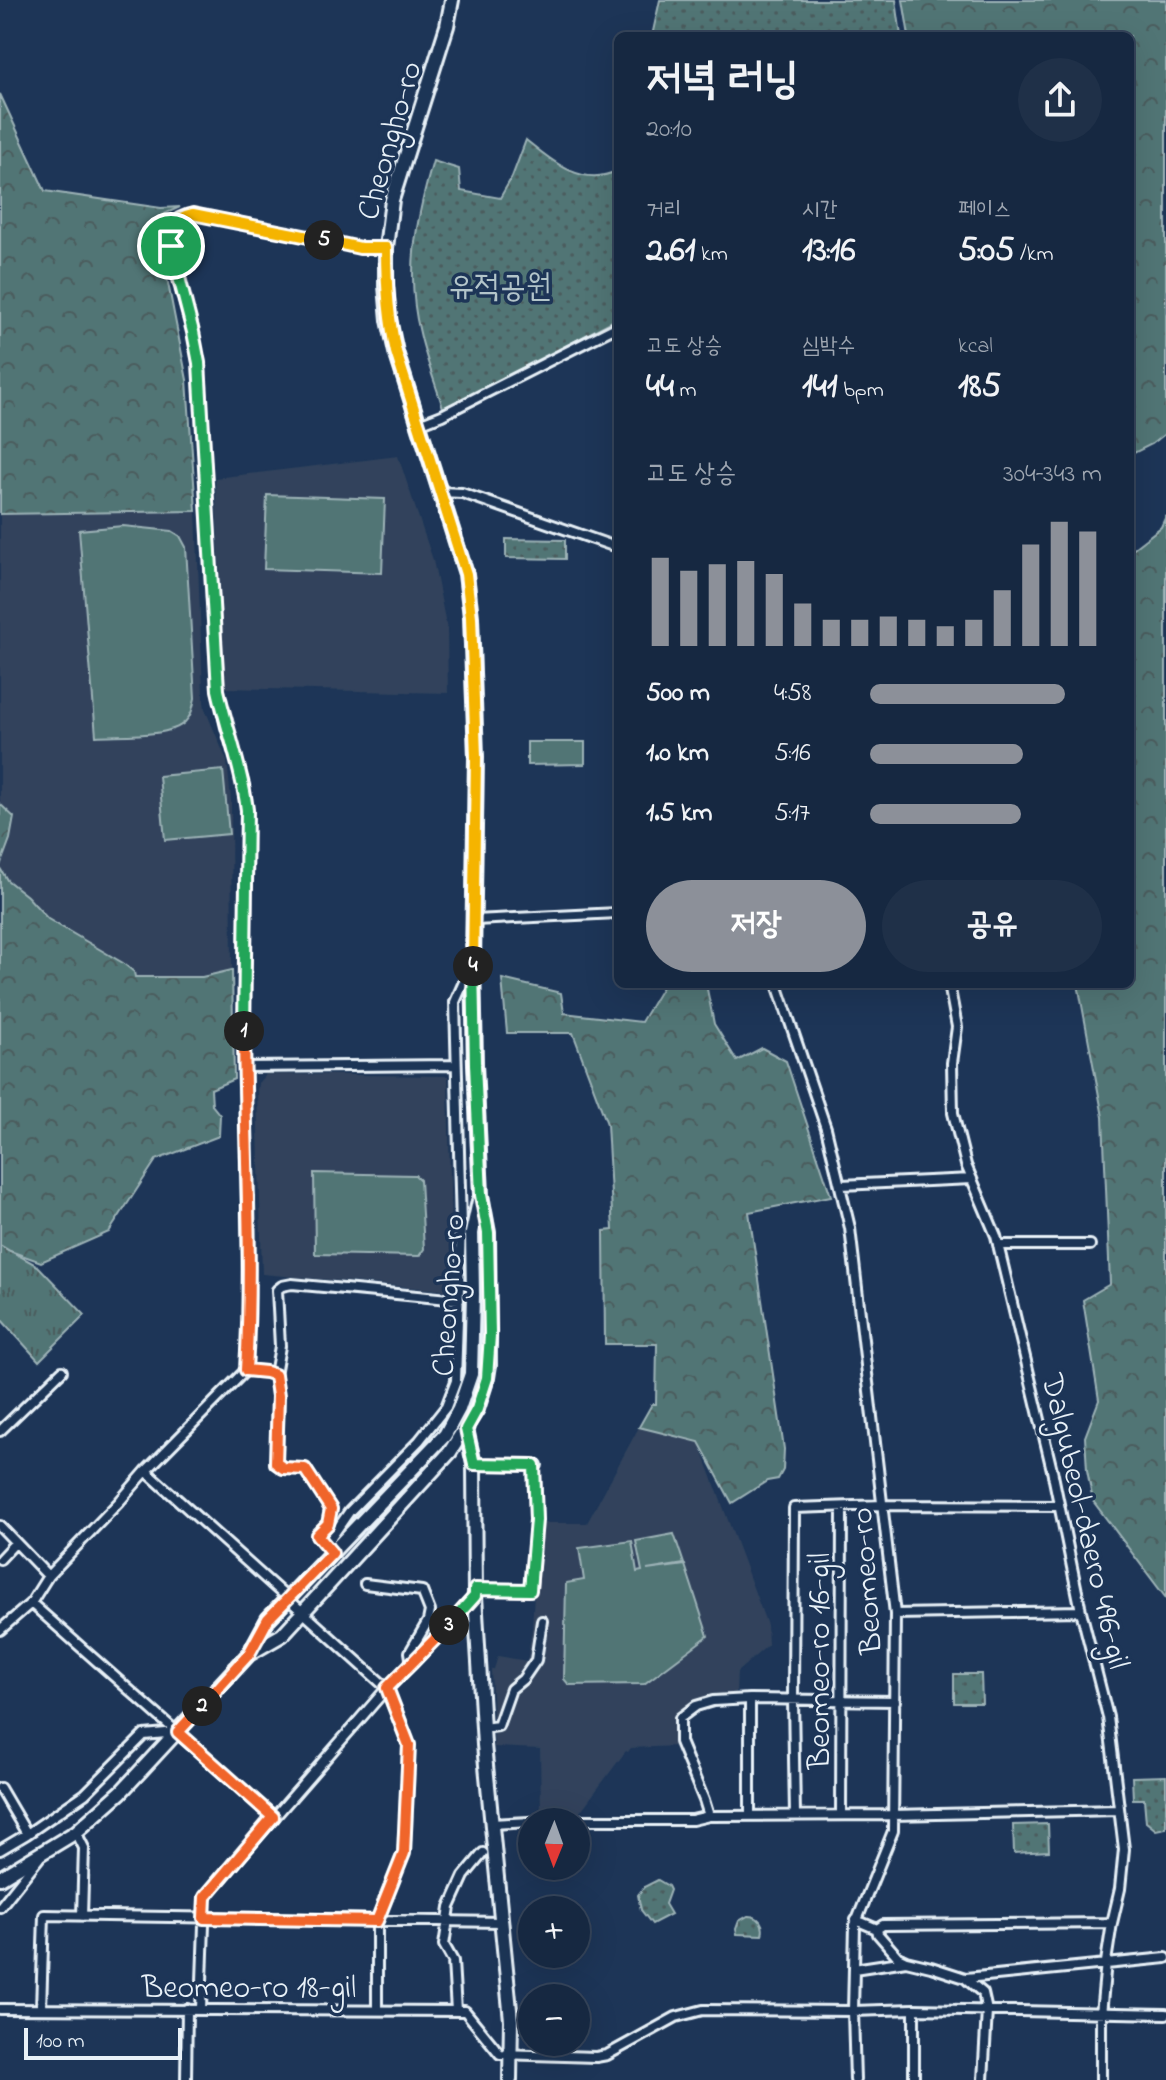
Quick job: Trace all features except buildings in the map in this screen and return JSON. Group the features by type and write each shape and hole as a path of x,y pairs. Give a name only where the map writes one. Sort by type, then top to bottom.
{"main road":[{"name":"Cheongho-ro","path":"249,1654 282,1635 440,1464 477,1409 489,1365 488,1233 481,1195 475,1064 476,757 471,617 466,574 396,352 386,286 386,248 392,200 447,26 452,0"},
{"name":"Cheongho-ro","path":"0,1878 76,1832 121,1792 249,1654 268,1619 329,1549 439,1442 466,1394 472,1367 472,1233 481,1195"},
{"path":"466,1429 474,1464 475,1593 483,1728 511,2020 510,2080"}],"street":[{"path":"0,1630 31,1603 48,1576 246,1370 249,1333 244,1067 247,810 244,785 218,690 199,363 171,246 171,228 183,216 193,214 360,248 386,248"},
{"path":"419,424 614,328"},
{"path":"440,492 462,493 614,544"},
{"path":"475,920 614,913"},
{"path":"459,1300 292,1284 277,1290 280,1346 275,1375 278,1396 276,1463 283,1468 305,1469 331,1509 328,1524 317,1535 329,1549 349,1512 419,1441 446,1407 456,1381 459,1300 461,1226 455,1002 473,962"},
{"name":"Beomeo-ro","path":"778,988 826,1128 850,1228 895,1614 893,1831 856,1920 853,2011 855,2080"},
{"name":"Dalgubeol-daero 496-gil","path":"950,988 957,1027 952,1063 953,1113 966,1165 998,1245 1108,1717 1124,1849 1106,1962 1101,2014 1101,2080"},
{"path":"244,1067 455,1065"},
{"path":"841,1185 972,1179"},
{"path":"998,1245 1090,1245"},
{"path":"246,1370 275,1375"},
{"path":"0,1431 62,1371"},
{"path":"201,2009 205,1897 387,1688 475,1593 530,1590 536,1520 536,1465 474,1464"},
{"path":"146,1471 387,1688 409,1745 404,1853 377,1921 377,2010"},
{"path":"842,1507 1059,1506"},
{"name":"Beomeo-ro 16-gil","path":"795,1815 794,1508 842,1507 841,1815"},
{"path":"0,1526 48,1576"},
{"path":"0,1559 15,1543"},
{"path":"365,1584 422,1591 430,1611 428,1621 410,1652 412,1664"},
{"path":"31,1603 273,1817"},
{"path":"895,1614 1081,1611"},
{"path":"483,1728 498,1726 511,1689 523,1679 536,1660 542,1621"},
{"path":"750,1699 750,1816"},
{"path":"709,1816 680,1742 680,1718 696,1706 713,1701 750,1699 895,1701"},
{"path":"0,1850 85,1794 144,1735 178,1732"},
{"path":"0,1788 27,1834"},
{"path":"892,1815 1119,1810"},
{"name":"Beomeo-ro 16-gil","path":"492,1824 568,1820 692,1820 709,1816 892,1815"},
{"path":"76,1832 84,1848 82,1916"},
{"path":"0,1907 44,1851"},
{"path":"483,1853 456,1891 444,1945 453,1961 456,2011 465,2011 500,2054 607,2055 676,2017 703,2010 914,2009 1166,2014"},
{"path":"41,2009 44,1915 502,1922"},
{"path":"856,1920 877,1929"},
{"path":"877,1929 883,1925 1112,1923"},
{"path":"877,1929 898,1957 965,1978 983,1993 987,2011 983,2080"},
{"path":"965,1978 1166,1958"},
{"path":"854,1969 906,1961"},
{"name":"Beomeo-ro 18-gil","path":"0,2009 456,2011"},
{"path":"186,2080 187,2009"},
{"path":"914,2009 914,2080"}],"shaded area":[{"path":"398,456 433,560 447,629 448,693 225,688 215,478"},
{"path":"196,511 203,693 205,709 227,761 231,800 232,970 202,977 134,977 123,963 48,919 7,880 0,868 14,817 0,804 0,514"},
{"path":"266,1074 448,1076 452,1291 262,1274 257,1091 258,1083"},
{"path":"639,1427 699,1442 767,1625 768,1645 737,1672 736,1693 702,1699 678,1716 677,1746 631,1748 626,1751 583,1808 541,1808 540,1749 494,1747 491,1670 498,1656 527,1661 538,1523 587,1523"}],"green space":[{"path":"660,0 896,0 900,32 653,32"},
{"path":"903,0 1166,0 1166,433 1152,444 1134,453 1134,32 908,32"},
{"path":"0,94 45,191 161,208 180,207 158,217 157,227 187,380 196,511 0,514"},
{"name":"유적공원","path":"526,140 557,164 580,174 593,176 614,172 614,320 444,411 422,343 413,289 417,225 433,161 459,169 461,191 500,198"},
{"path":"267,495 385,499 382,573 264,569"},
{"path":"1166,516 1166,1598 1093,1501 1087,1470 1085,1437 1099,1400 1083,1300 1110,1284 1103,1117 1079,988 1134,988 1134,548 1161,527"},
{"path":"123,526 172,531 180,536 186,547 195,698 185,722 167,731 96,736 79,530"},
{"path":"506,539 565,540 565,559 506,558"},
{"path":"527,742 585,742 585,764 527,765"},
{"path":"223,770 229,834 165,840 159,776"},
{"path":"0,804 14,817 0,866"},
{"path":"0,868 7,880 48,919 123,963 134,972 135,977 202,977 232,970 234,1079 211,1089 212,1105 220,1115 219,1136 156,1160 109,1232 41,1262 0,1245"},
{"path":"502,979 561,993 564,1013 641,1022 661,988 707,988 714,1024 737,1061 762,1048 786,1061 831,1196 749,1212 784,1449 783,1470 778,1479 767,1481 732,1503 699,1442 639,1427 652,1404 656,1404 657,1344 605,1344 604,1231 613,1230 607,1124 573,1033 507,1033"},
{"path":"314,1173 415,1175 420,1180 424,1249 419,1256 315,1254"},
{"path":"0,1245 38,1266 85,1315 39,1361 0,1318"},
{"path":"674,1534 684,1564 647,1570 685,1565 708,1636 644,1684 569,1685 564,1679 566,1583 584,1580 579,1548 632,1541 637,1572 642,1571 636,1541"},
{"path":"954,1674 981,1674 982,1703 954,1703"},
{"path":"1166,1776 1166,1828 1156,1830 1146,1822 1144,1799 1133,1799 1132,1777"},
{"path":"1048,1824 1049,1851 1014,1853 1013,1825"},
{"path":"658,1880 670,1890 665,1904 671,1914 652,1924 641,1910 638,1895 644,1887"},
{"path":"748,1916 760,1921 762,1935 737,1934 739,1921"}],"route":[{"path":"193,214 360,248 386,248 389,320 396,352 466,574 471,617 476,757 475,1064 481,1195 488,1233 490,1335 487,1378 477,1409 466,1429 474,1464 534,1465 536,1520 530,1590 475,1589 475,1596 387,1688 409,1745 404,1853 377,1921 204,1918 205,1897 273,1817 178,1732 249,1654 268,1619 332,1553 317,1535 328,1524 331,1509 305,1469 283,1468 276,1463 278,1396 275,1375 246,1370 249,1333 244,1067 247,810 244,785 218,690 199,363 171,246 171,228 175,222 193,214"}]}
